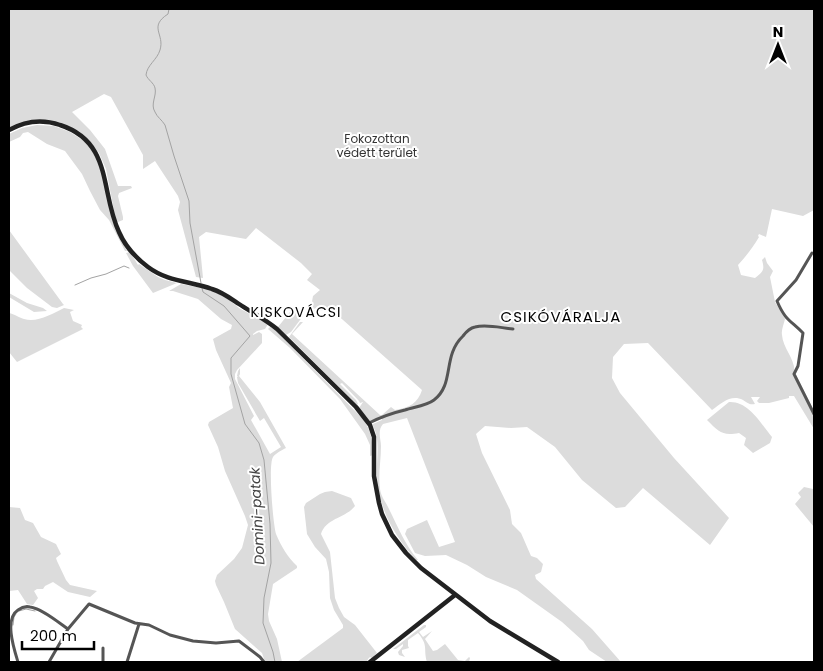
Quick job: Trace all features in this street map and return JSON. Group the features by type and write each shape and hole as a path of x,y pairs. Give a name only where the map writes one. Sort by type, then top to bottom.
{"main road":[{"path":"9,130 25,123 44,122 59,124 80,134 91,146 100,161 104,171 114,219 121,238 133,254 148,267 163,276 219,292 270,323 356,407 369,424 373,432 374,476 380,509 399,544 410,558 494,624 558,662"},
{"path":"370,662 455,594"}],"street":[{"path":"812,253 796,280 777,301 783,314 803,333 798,366 794,374 814,414"},
{"path":"369,424 385,415 428,404 437,398 446,383 454,347 470,329 487,326 513,329"},
{"path":"49,662 68,629 89,604 139,624 149,625 170,635 193,641 216,643 239,641 264,662"},
{"path":"18,662 13,644 11,623 13,616 20,608 35,608 68,629"},
{"path":"127,662 139,624"},
{"path":"103,648 103,662"}],"green space":[{"name":"Fokozottan védett terület","path":"9,9 814,9 814,210 803,216 772,209 766,237 759,234 754,245 738,265 741,275 755,278 763,270 762,260 765,257 773,271 770,277 775,302 785,319 782,331 783,340 794,364 794,374 814,416 814,429 794,396 769,403 759,403 757,401 760,397 751,397 755,404 749,404 739,398 734,398 723,402 712,410 648,343 624,344 613,357 612,378 620,393 674,458 729,518 710,545 643,488 625,507 616,508 582,480 555,447 527,427 485,426 476,434 482,453 510,510 512,524 521,533 531,556 537,558 543,564 541,572 535,575 536,579 592,629 621,662 607,662 589,650 583,641 562,622 517,590 486,577 446,555 425,556 415,553 405,534 407,529 427,520 439,547 455,542 407,418 383,424 380,432 379,478 382,497 405,542 418,560 401,542 384,511 378,488 378,444 373,424 382,420 382,417 370,421 359,408 363,402 360,403 342,383 340,384 356,400 357,405 289,337 300,322 303,322 292,334 380,415 391,407 395,410 412,404 422,390 334,312 317,310 334,311 332,304 332,307 325,309 316,308 305,314 311,307 313,296 320,290 307,280 312,274 301,263 256,228 246,239 206,232 199,237 203,278 196,277 178,210 180,202 178,196 155,161 143,169 143,155 111,97 104,94 72,112 105,149 118,186 131,186 132,188 119,193 123,220 118,222 116,221 106,169 99,153 80,132 67,126 32,122 9,131"},
{"path":"37,125 54,126 70,132 90,145 98,158 120,238 127,251 125,251 109,220 100,210 82,174 65,151 47,144 28,132 9,142 9,134 22,128"},
{"path":"9,230 64,305 57,308 52,307 27,288 9,270"},
{"path":"130,252 138,265 158,277 177,283 153,293 133,266 126,253"},
{"path":"181,284 217,293 268,324 265,329 253,334 259,332 262,334 262,343 237,370 235,379 254,416 251,420 270,454 281,447 264,418 260,421 238,383 237,376 240,368 239,376 260,402 286,448 273,457 272,507 276,534 285,552 297,568 273,584 268,614 277,639 282,662 265,662 262,653 235,629 216,585 217,575 234,559 242,548 248,525 208,425 209,422 233,408 229,387 231,383 213,339 231,329 232,325 221,319 198,299 169,291"},
{"path":"9,293 47,311 34,312 9,297"},
{"path":"64,308 74,310 70,312 73,321 82,325 83,329 17,362 9,352 9,313 24,319 34,320"},
{"path":"295,309 303,316 291,332 286,335 278,327 290,312 292,313"},
{"path":"270,327 363,419 371,436 373,455 370,456 370,445 365,434 340,399 290,348 268,329"},
{"path":"729,402 743,405 754,414 772,437 770,443 753,453 744,445 746,438 739,433 729,434 721,432 707,420"},
{"path":"804,487 813,489 814,487 814,527 795,504 801,497 798,493"},
{"path":"332,491 351,498 355,506 327,525 321,534 330,552 335,598 344,617 355,625 377,653 372,658 370,657 367,662 297,662 343,628 330,598 329,572 326,559 307,534 304,507 306,503 320,494"},
{"path":"9,507 20,508 25,520 33,523 41,537 56,544 61,554 56,558 57,561 70,585 97,591 90,597 68,592 53,582 43,589 34,591 38,598 33,605 27,604 18,590 9,591"},
{"path":"424,625 426,627 419,632 423,637 432,631 425,639 433,651 445,644 458,660 465,661 469,657 469,662 427,662 425,644 418,633 408,640 409,648 402,650 405,657 399,655 398,652 403,644 393,649"}],"waterway":[{"path":"169,9 168,14 162,19 158,27 161,39 160,50 148,68 146,75 154,86 154,109 165,125 189,201 190,223 201,283"},
{"path":"75,285 124,266 129,268"},
{"name":"Domini-patak","path":"202,288 203,292 224,306 250,336 231,358 231,374 245,424 259,443 264,460 270,524 271,563 264,598 263,623 275,662"},
{"path":"19,611 26,609 35,611"},
{"path":"13,625 16,614"}],"district":[{"name":"KISKOVÁCSI","path":"296,312"},
{"name":"CSIKÓVÁRALJA","path":"561,316"}]}
